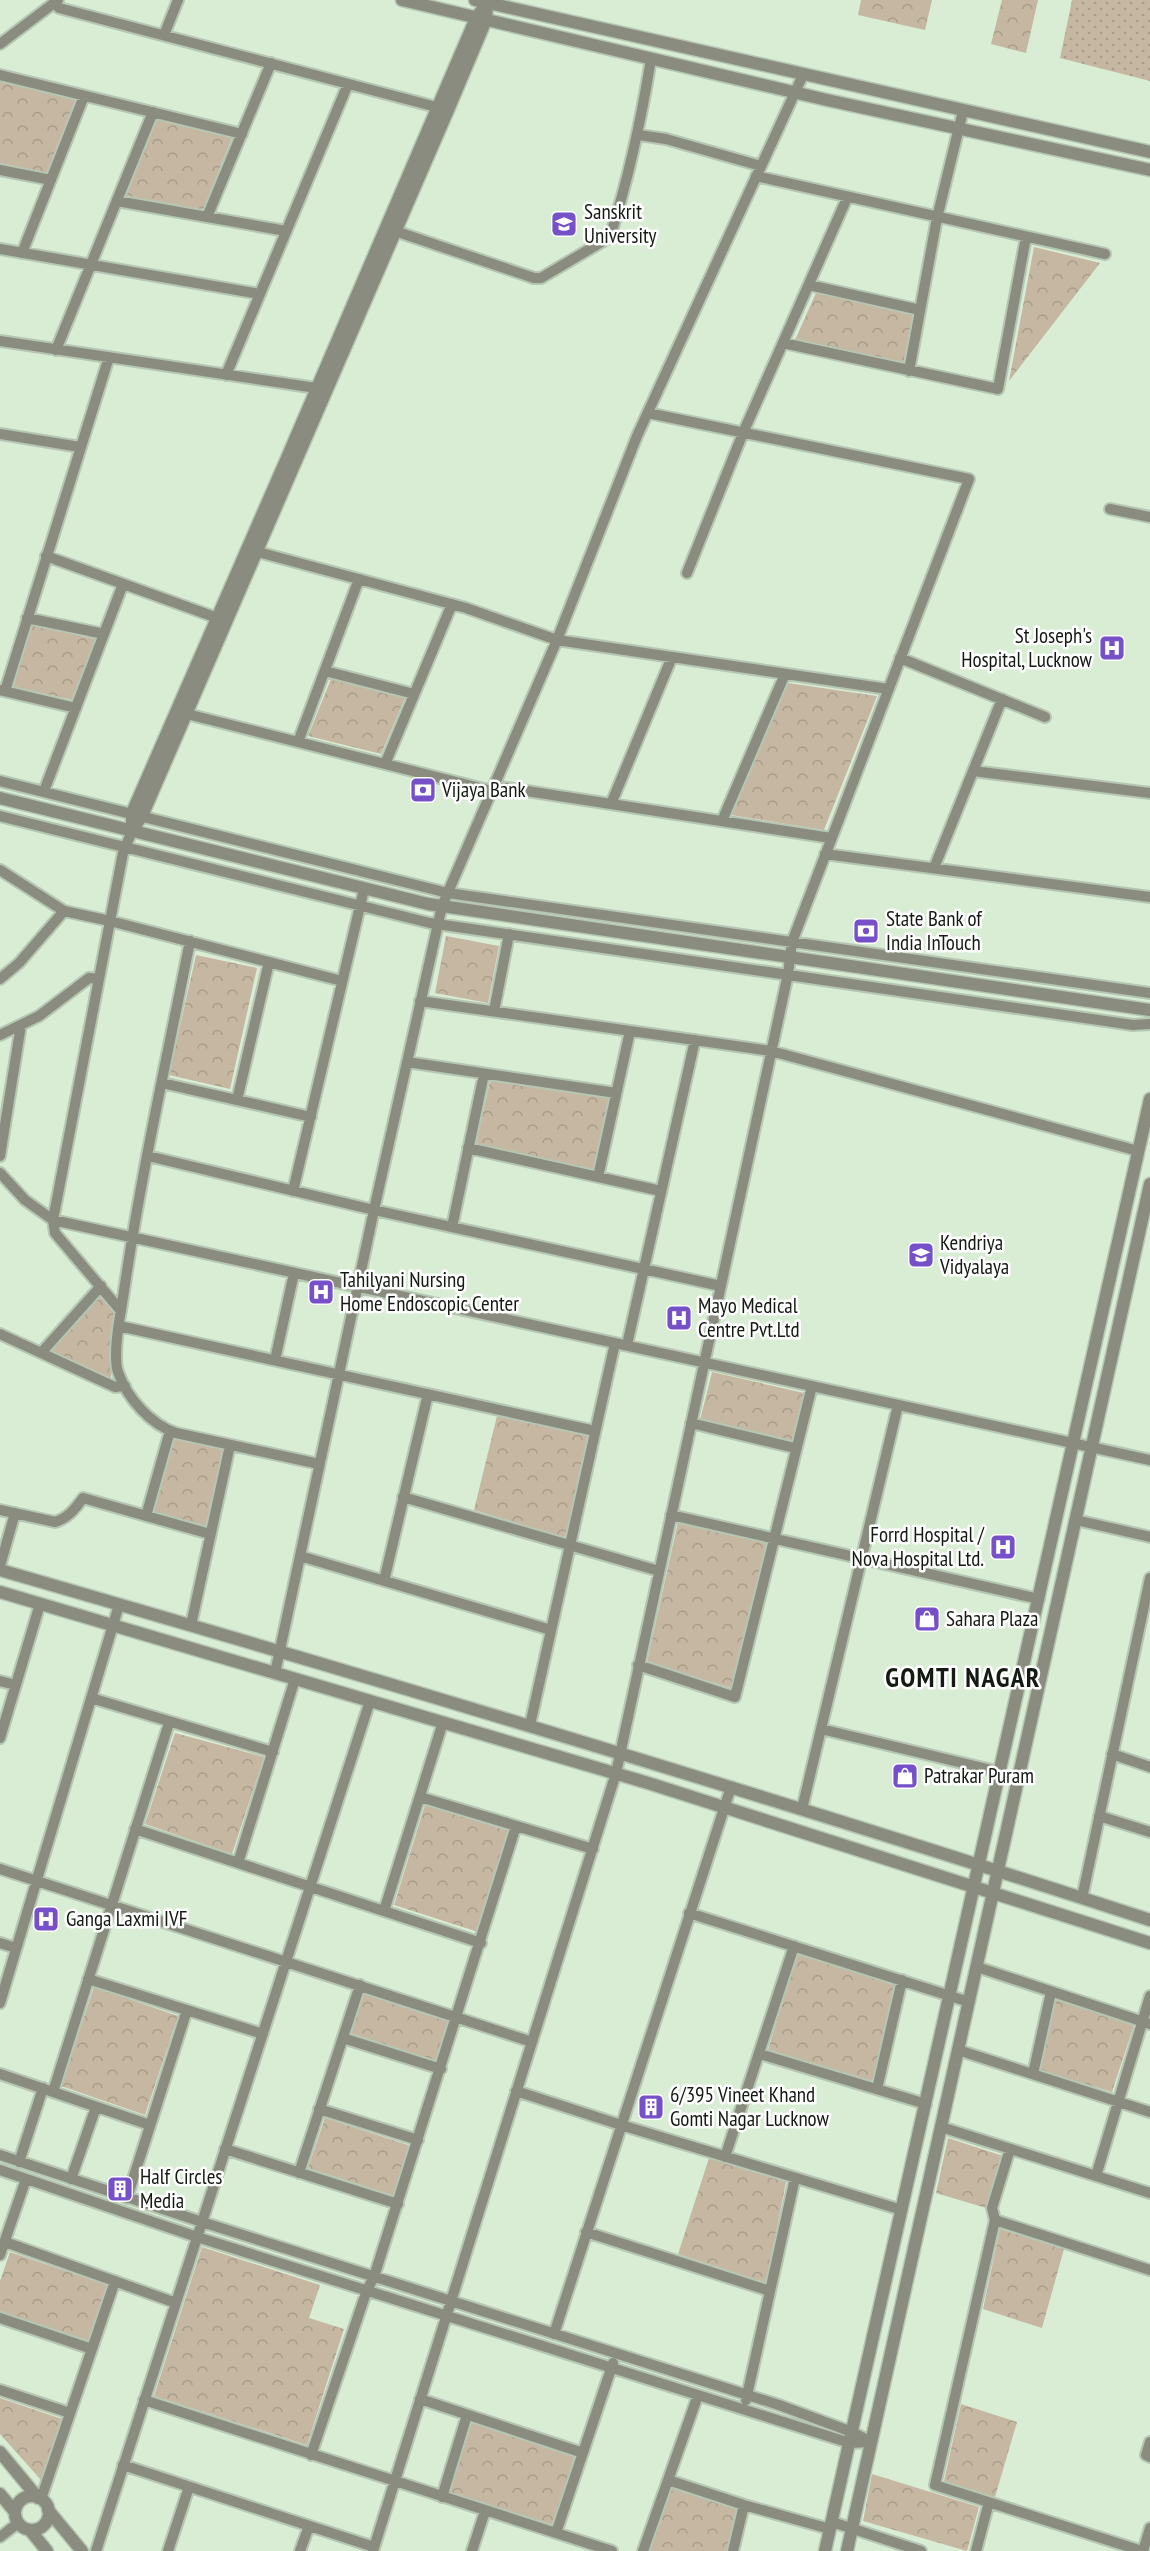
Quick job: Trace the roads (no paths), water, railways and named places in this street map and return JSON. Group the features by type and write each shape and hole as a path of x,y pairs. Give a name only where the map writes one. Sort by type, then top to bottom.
{"street":[{"path":"164,35 178,0"},
{"path":"402,0 795,92 1150,170"},
{"path":"0,45 56,1 59,8 443,109"},
{"path":"121,1311 55,1233 53,1220 126,846 137,814 323,389 481,19 481,1 1150,152"},
{"path":"395,231 534,278 541,278 610,237 625,191 639,135 651,58"},
{"path":"207,217 271,63"},
{"path":"0,75 242,134"},
{"path":"275,1673 357,1287 442,906 557,640 648,413 803,75"},
{"path":"226,375 348,84"},
{"path":"22,252 84,96"},
{"path":"137,814 187,714 223,619 258,552 323,389 395,231 443,109"},
{"path":"909,371 937,218 963,111"},
{"path":"56,350 153,112"},
{"path":"639,135 666,140 848,198 1105,254"},
{"path":"0,170 51,180"},
{"path":"687,573 743,433 848,198"},
{"path":"117,201 286,231"},
{"path":"783,343 998,389 1026,237"},
{"path":"0,249 260,294"},
{"path":"809,285 920,310"},
{"path":"0,341 323,389"},
{"path":"76,708 2,691 109,357"},
{"path":"123,2465 373,2549 616,1773 788,974 792,942 969,479 648,413"},
{"path":"0,434 80,447"},
{"path":"1110,509 1150,517"},
{"path":"258,552 452,604 557,640 888,689"},
{"path":"46,556 223,619"},
{"path":"298,742 359,579"},
{"path":"44,792 123,584"},
{"path":"385,764 452,604"},
{"path":"27,618 104,634"},
{"path":"611,804 672,657"},
{"path":"900,658 1046,717"},
{"path":"325,670 414,694"},
{"path":"722,821 785,674"},
{"path":"934,868 1002,699"},
{"path":"187,714 493,789 611,804 831,838"},
{"path":"973,771 1150,793"},
{"path":"0,781 448,892 1150,993"},
{"path":"0,798 364,889 442,906 1150,1010"},
{"path":"0,816 438,924 1133,1025 1150,1024"},
{"path":"825,854 1150,897"},
{"path":"0,870 64,911 342,981"},
{"path":"294,1191 364,889"},
{"path":"0,979 19,963 64,911"},
{"path":"494,1011 509,934"},
{"path":"190,942 132,1238 119,1326 117,1371 142,1410 162,1428 320,1464"},
{"path":"237,1100 269,962"},
{"path":"0,1035 39,1016 89,978 99,979"},
{"path":"420,1000 771,1051 1138,1151"},
{"path":"0,1155 21,1025"},
{"path":"598,1177 630,1031"},
{"path":"627,1345 695,1040"},
{"path":"407,1062 616,1093"},
{"path":"452,1227 484,1074"},
{"path":"162,1083 310,1117"},
{"path":"825,2551 1150,1099"},
{"path":"468,1148 661,1191"},
{"path":"148,1156 374,1210 721,1286"},
{"path":"0,1173 25,1200 53,1220 1150,1460"},
{"path":"847,2551 1150,1184"},
{"path":"275,1360 294,1273"},
{"path":"41,1353 101,1286"},
{"path":"119,1326 595,1431"},
{"path":"0,1334 115,1387 125,1386"},
{"path":"530,1725 615,1343"},
{"path":"638,1665 735,1697 812,1386"},
{"path":"384,1581 428,1394"},
{"path":"802,1809 898,1405"},
{"path":"691,1423 795,1448"},
{"path":"146,1516 170,1431"},
{"path":"191,1625 230,1445"},
{"path":"403,1497 659,1571"},
{"path":"0,1510 55,1522 62,1520 74,1510 83,1498 210,1534"},
{"path":"15,1513 0,1568 619,1752 1150,1920"},
{"path":"671,1515 1039,1599"},
{"path":"1076,1520 1150,1537"},
{"path":"300,1556 551,1630"},
{"path":"1082,1898 1112,1754 1148,1601 1150,1578"},
{"path":"0,1592 616,1773 1150,1943"},
{"path":"0,1738 40,1604"},
{"path":"0,2003 119,1605"},
{"path":"238,1863 296,1679"},
{"path":"0,1681 16,1685"},
{"path":"91,1698 273,1752"},
{"path":"96,2551 370,1701"},
{"path":"384,1911 443,1722"},
{"path":"18,2162 48,2090 88,1979 169,1723"},
{"path":"821,1729 1000,1772"},
{"path":"1112,1754 1150,1767"},
{"path":"554,2334 731,1787"},
{"path":"420,1797 593,1849"},
{"path":"1099,1816 1150,1832"},
{"path":"311,2455 398,2204 516,1826"},
{"path":"135,1829 481,1943"},
{"path":"0,1869 532,2042"},
{"path":"689,1913 969,2002"},
{"path":"0,1943 16,1948"},
{"path":"725,2157 794,1946"},
{"path":"977,1967 1146,2022"},
{"path":"88,1979 262,2034"},
{"path":"877,2089 902,1980"},
{"path":"299,2173 360,1985"},
{"path":"1033,2074 1051,1992"},
{"path":"1096,2176 1146,2022 1150,1996"},
{"path":"127,2198 187,2010"},
{"path":"343,2038 441,2069"},
{"path":"958,2050 1150,2112"},
{"path":"760,2054 926,2104"},
{"path":"0,2074 150,2126"},
{"path":"516,2091 902,2210"},
{"path":"71,2179 96,2107"},
{"path":"319,2109 418,2140"},
{"path":"941,2127 1150,2193"},
{"path":"225,2149 398,2204"},
{"path":"1010,2149 992,2208 995,2220 935,2485 1143,2551 1150,2528"},
{"path":"0,2156 747,2395 851,2437"},
{"path":"0,2170 197,2237 698,2395 870,2442"},
{"path":"744,2409 795,2178"},
{"path":"0,2255 26,2179"},
{"path":"995,2220 1150,2270"},
{"path":"586,2232 770,2291"},
{"path":"5,2242 176,2303"},
{"path":"39,2498 115,2281"},
{"path":"0,2318 92,2349"},
{"path":"556,2533 616,2354"},
{"path":"0,2390 70,2413"},
{"path":"643,2551 698,2395"},
{"path":"420,2399 583,2453"},
{"path":"144,2400 612,2551"},
{"path":"442,2497 467,2415"},
{"path":"1150,2442 1146,2456 1150,2457"},
{"path":"0,2452 82,2551"},
{"path":"668,2480 744,2505 831,2526 852,2527 921,2551"},
{"path":"173,2550 189,2487"},
{"path":"0,2494 16,2518 30,2530 47,2551"},
{"path":"0,2537 16,2518 17,2505 22,2499 29,2496 39,2498"},
{"path":"976,2551 989,2502"},
{"path":"733,2551 744,2505"},
{"path":"30,2530 44,2525 48,2510"},
{"path":"471,2551 485,2511"},
{"path":"300,2551 309,2526"}],"place":[{"name":"Sanskrit University","path":"564,224"},
{"name":"St Joseph's Hospital, Lucknow","path":"1112,648"},
{"name":"Vijaya Bank","path":"423,790"},
{"name":"State Bank of India InTouch","path":"866,931"},
{"name":"Kendriya Vidyalaya","path":"921,1255"},
{"name":"Tahilyani Nursing Home Endoscopic Center","path":"321,1292"},
{"name":"Mayo Medical Centre Pvt.Ltd","path":"679,1318"},
{"name":"Forrd Hospital / Nova Hospital Ltd.","path":"1003,1547"},
{"name":"Sahara Plaza","path":"927,1619"},
{"name":"Patrakar Puram","path":"905,1776"},
{"name":"Ganga Laxmi IVF","path":"46,1919"},
{"name":"6/395 Vineet Khand Gomti Nagar Lucknow","path":"651,2107"},
{"name":"Half Circles Media","path":"120,2189"}],"district":[{"name":"GOMTI NAGAR","path":"963,1678"}]}
